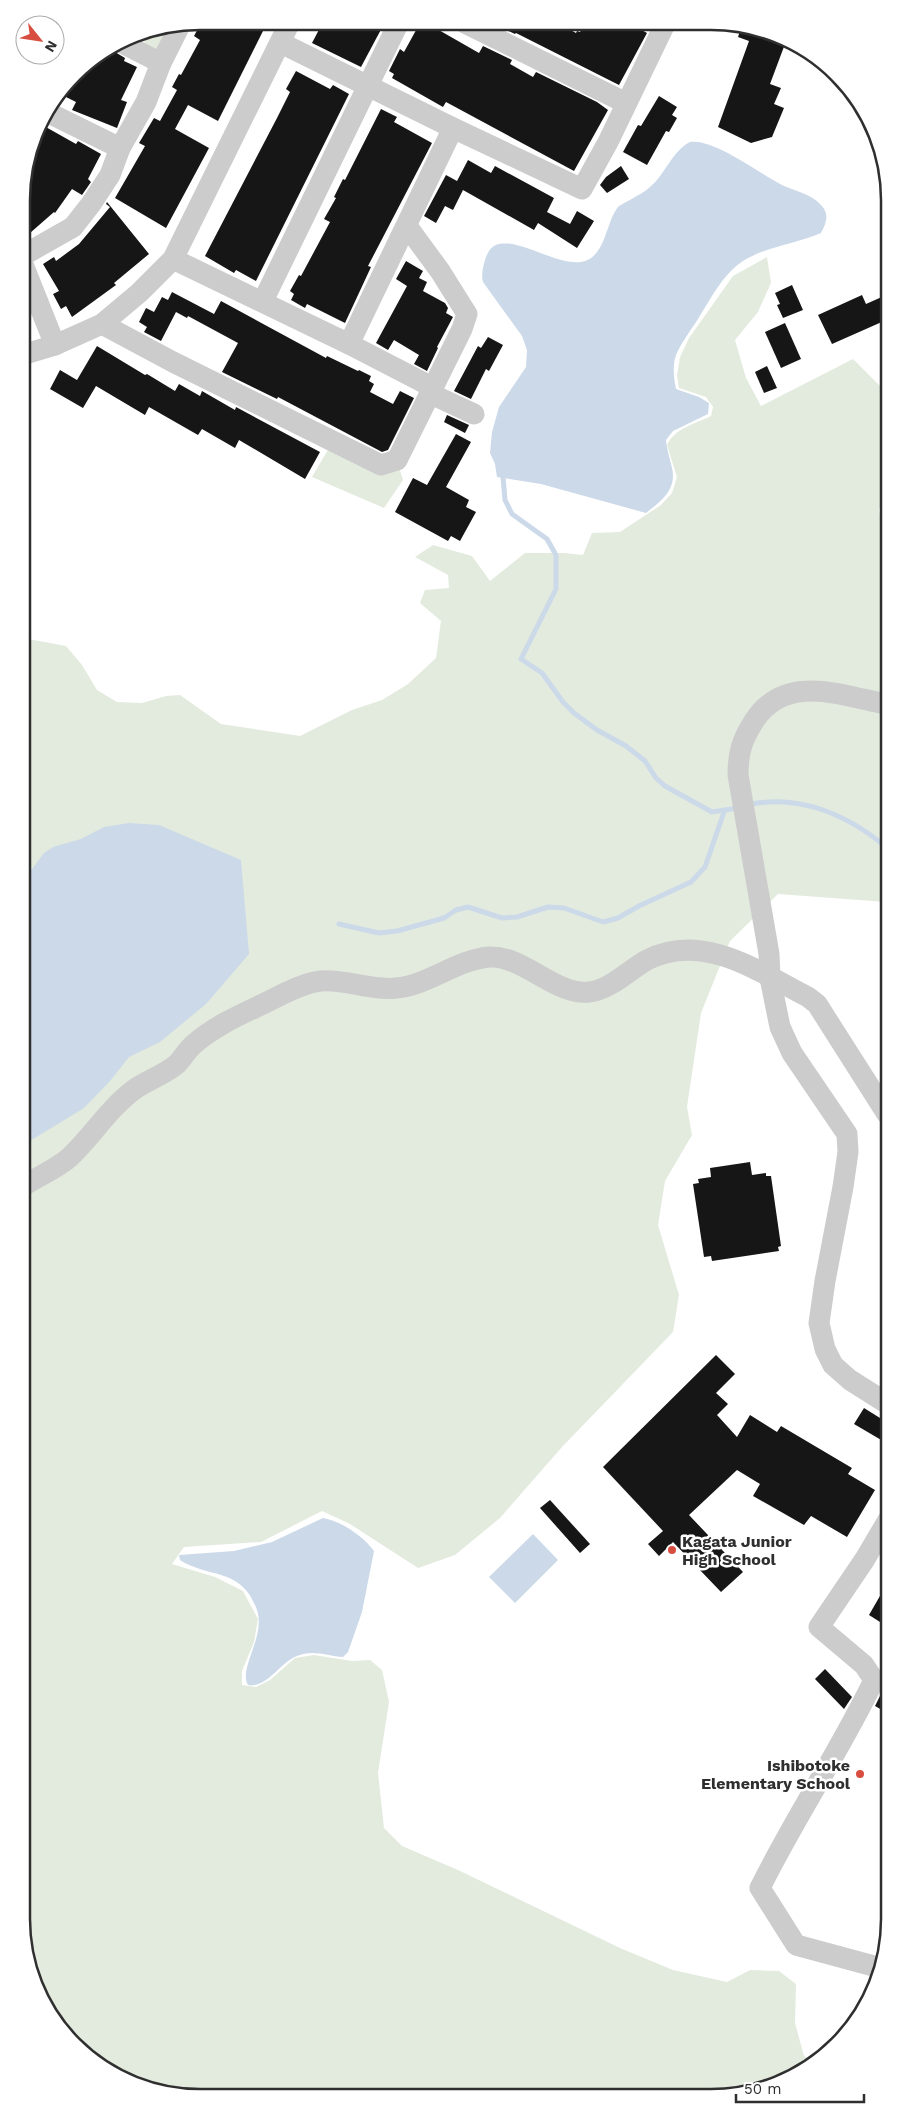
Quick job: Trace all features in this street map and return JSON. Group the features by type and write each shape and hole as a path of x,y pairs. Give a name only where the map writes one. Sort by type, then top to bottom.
{"street":[{"path":"30,354 55,346 102,324 139,293 173,258 260,79 287,30"},
{"path":"263,301 395,30"},
{"path":"479,30 626,103"},
{"path":"281,43 582,189 608,142 662,30"},
{"path":"30,251 73,227 91,204 110,175 120,148 146,102 161,63 177,32"},
{"path":"128,46 161,63"},
{"path":"53,115 120,148"},
{"path":"349,344 453,128"},
{"path":"102,324 381,465 397,460 430,390 462,329 467,314 440,271 407,226"},
{"path":"173,258 349,344 474,414"},
{"path":"30,282 55,346"},
{"path":"881,703 836,693 812,690 792,692 773,701 760,712 744,736 738,756 741,796 769,954 770,978 780,1027 792,1053 847,1134 848,1152 819,1323 825,1349 833,1365 850,1380 881,1400"},
{"path":"30,1182 68,1158 108,1113 135,1089 177,1064 192,1045 214,1028 277,997 320,981 394,989 408,986 452,967 490,957 514,963 574,990 589,992 610,983 658,954 690,950 715,952 743,962 808,997 817,1004 881,1105"},
{"path":"874,1966 796,1946 760,1888 853,1723 874,1680 864,1665 819,1627 881,1532"}],"shaded area":[{"path":"171,32 159,57 142,48 146,40"},
{"path":"767,257 771,283 758,312 735,340 746,378 761,406 853,359 881,387 881,508 879,509 881,522 881,902 778,894 730,941 701,1013 687,1107 692,1135 665,1181 658,1225 679,1295 673,1332 562,1447 500,1518 455,1555 418,1568 350,1524 322,1511 261,1542 184,1547 172,1564 215,1577 243,1591 258,1619 254,1642 242,1671 242,1685 256,1687 270,1680 295,1658 314,1655 352,1661 370,1660 382,1670 389,1702 378,1773 384,1828 402,1846 458,1870 620,1948 673,1970 727,1982 750,1970 779,1971 796,1984 795,2023 804,2056 807,2059 776,2076 755,2083 733,2088 711,2089 200,2089 178,2088 145,2080 125,2071 97,2054 65,2022 43,1984 31,1941 30,639 66,646 82,665 97,690 117,702 142,703 166,696 180,695 221,724 300,736 352,710 382,700 408,684 436,658 441,621 420,603 425,590 449,588 448,575 415,557 433,545 472,556 490,581 525,553 583,555 592,533 620,532 661,505 672,493 677,477 667,445 680,430 711,416 713,407 706,397 679,388 677,375 680,357 689,338 733,276"},
{"path":"332,443 398,464 403,480 384,508 312,477"}],"water":[{"path":"690,142 711,145 736,157 780,184 817,201 826,212 826,223 821,233 766,250 740,263 719,285 683,341 674,364 676,389 699,397 709,403 708,414 673,431 666,440 672,468 672,483 666,494 646,513 541,484 497,477 495,464 490,453 492,432 499,407 526,367 527,350 522,336 483,282 483,268 489,251 496,245 505,243 527,248 564,261 585,261 592,257 602,245 618,207 650,187 678,151"},
{"path":"129,823 159,825 241,860 249,954 206,1004 160,1042 129,1057 110,1081 84,1108 30,1141 30,872 44,853 53,847 81,839 104,827"},
{"path":"323,1518 337,1522 351,1530 374,1551 362,1612 348,1652 343,1657 314,1653 303,1654 285,1663 262,1683 248,1685 246,1670 258,1631 259,1620 251,1596 234,1580 191,1566 180,1560 179,1555 234,1551 272,1542"},
{"path":"533,1534 558,1560 515,1603 489,1577"}],"building":[{"path":"197,30 264,30 218,121 188,105 175,129 209,148 166,228 115,198 145,146 139,143 154,118 160,121 177,90 172,87 179,74 181,75 200,40 194,36"},
{"path":"319,30 381,30 361,67 312,43"},
{"path":"416,30 439,30 479,53 483,46 512,60 510,64 533,77 536,72 597,102 608,110 574,171 446,102 443,107 392,78 394,74 389,71 400,49 404,52"},
{"path":"506,30 571,30 576,33 581,30 642,30 647,33 619,85"},
{"path":"740,32 744,33 784,47 770,84 781,88 774,104 784,108 772,137 751,143 718,127 749,41 738,37"},
{"path":"115,53 125,58 124,61 137,67 121,100 127,102 117,128 72,110 76,102 66,97 72,88 97,65"},
{"path":"296,71 330,89 333,85 349,94 256,281 236,270 234,273 205,256 290,92 286,89"},
{"path":"659,96 677,107 672,115 677,118 669,132 666,131 647,165 623,152 638,125 641,126"},
{"path":"381,109 397,117 394,122 432,143 368,266 371,267 345,323 307,304 305,308 291,300 294,294 290,291 299,275 301,276 330,222 324,219 336,198 334,197 343,179 345,180"},
{"path":"47,128 76,144 78,141 101,154 88,179 91,182 82,195 72,189 54,212 30,233 31,178 36,156"},
{"path":"468,160 491,173 495,166 554,198 547,212 570,224 577,211 594,221 577,248 538,223 534,230 463,190 453,210 445,206 436,223 424,216 446,175 457,181"},
{"path":"621,166 629,179 607,193 600,185 606,177"},
{"path":"107,202 149,254 114,283 116,285 72,317 66,306 61,309 53,294 59,291 43,264 54,257 56,261 79,244 110,207 106,204"},
{"path":"406,261 423,271 419,278 427,282 423,291 445,303 448,308 446,313 453,317 427,371 414,364 419,355 394,340 388,350 376,343 407,286 396,279"},
{"path":"792,285 803,310 783,318 777,305 780,304 775,293"},
{"path":"172,292 214,314 221,301 326,358 327,356 371,376 369,381 374,384 370,392 393,404 400,391 414,398 388,450 382,452 278,397 277,399 222,372 238,343 188,316 187,318 176,312 161,341 144,332 147,327 139,322 146,308 154,312 162,297 168,300"},
{"path":"862,295 866,304 881,297 881,322 832,344 818,315"},
{"path":"785,323 801,359 781,368 765,332"},
{"path":"488,337 503,345 489,371 486,369 471,399 454,391 478,346 481,348"},
{"path":"97,346 175,391 179,384 200,396 202,391 235,410 236,407 320,452 305,479 239,440 235,448 202,429 198,435 149,407 145,415 96,386 83,408 50,389 60,370 77,380"},
{"path":"767,366 777,388 764,393 755,372"},
{"path":"447,415 469,425 465,433 444,422"},
{"path":"456,434 471,442 446,487 469,500 466,507 476,512 460,541 451,536 448,541 395,512 413,478 427,485"},
{"path":"750,1162 752,1175 766,1173 766,1176 771,1176 781,1246 778,1247 779,1251 712,1261 711,1256 704,1257 693,1184 699,1183 698,1179 711,1177 710,1168"},
{"path":"716,1355 735,1374 716,1393 728,1404 717,1415 737,1437 750,1415 777,1432 781,1426 852,1468 848,1474 875,1490 847,1537 811,1516 804,1525 753,1496 760,1484 737,1470 689,1515 743,1572 721,1592 673,1542 659,1556 648,1544 663,1531 603,1467"},
{"path":"864,1408 881,1419 881,1440 854,1424"},
{"path":"550,1500 590,1544 580,1553 540,1508"},
{"path":"881,1594 881,1623 869,1615"},
{"path":"825,1669 852,1697 844,1709 815,1679"},
{"path":"881,1694 881,1709 875,1706"}],"waterway":[{"path":"506,472 503,477 505,500 512,514 547,539 556,555 556,589 521,659 542,673 563,702 574,713 597,730 626,746 645,761 656,778 665,786 712,812 738,808"},
{"path":"748,805 767,802 804,805 839,816 881,843"},
{"path":"339,924 379,933 397,931 444,918 456,910 468,907 502,918 517,917 548,907 564,908 603,922 618,918 691,882 705,867 724,812"}],"place":[{"name":"Kagata Junior High School","path":"672,1550"},
{"name":"Ishibotoke Elementary School","path":"860,1774"}]}
